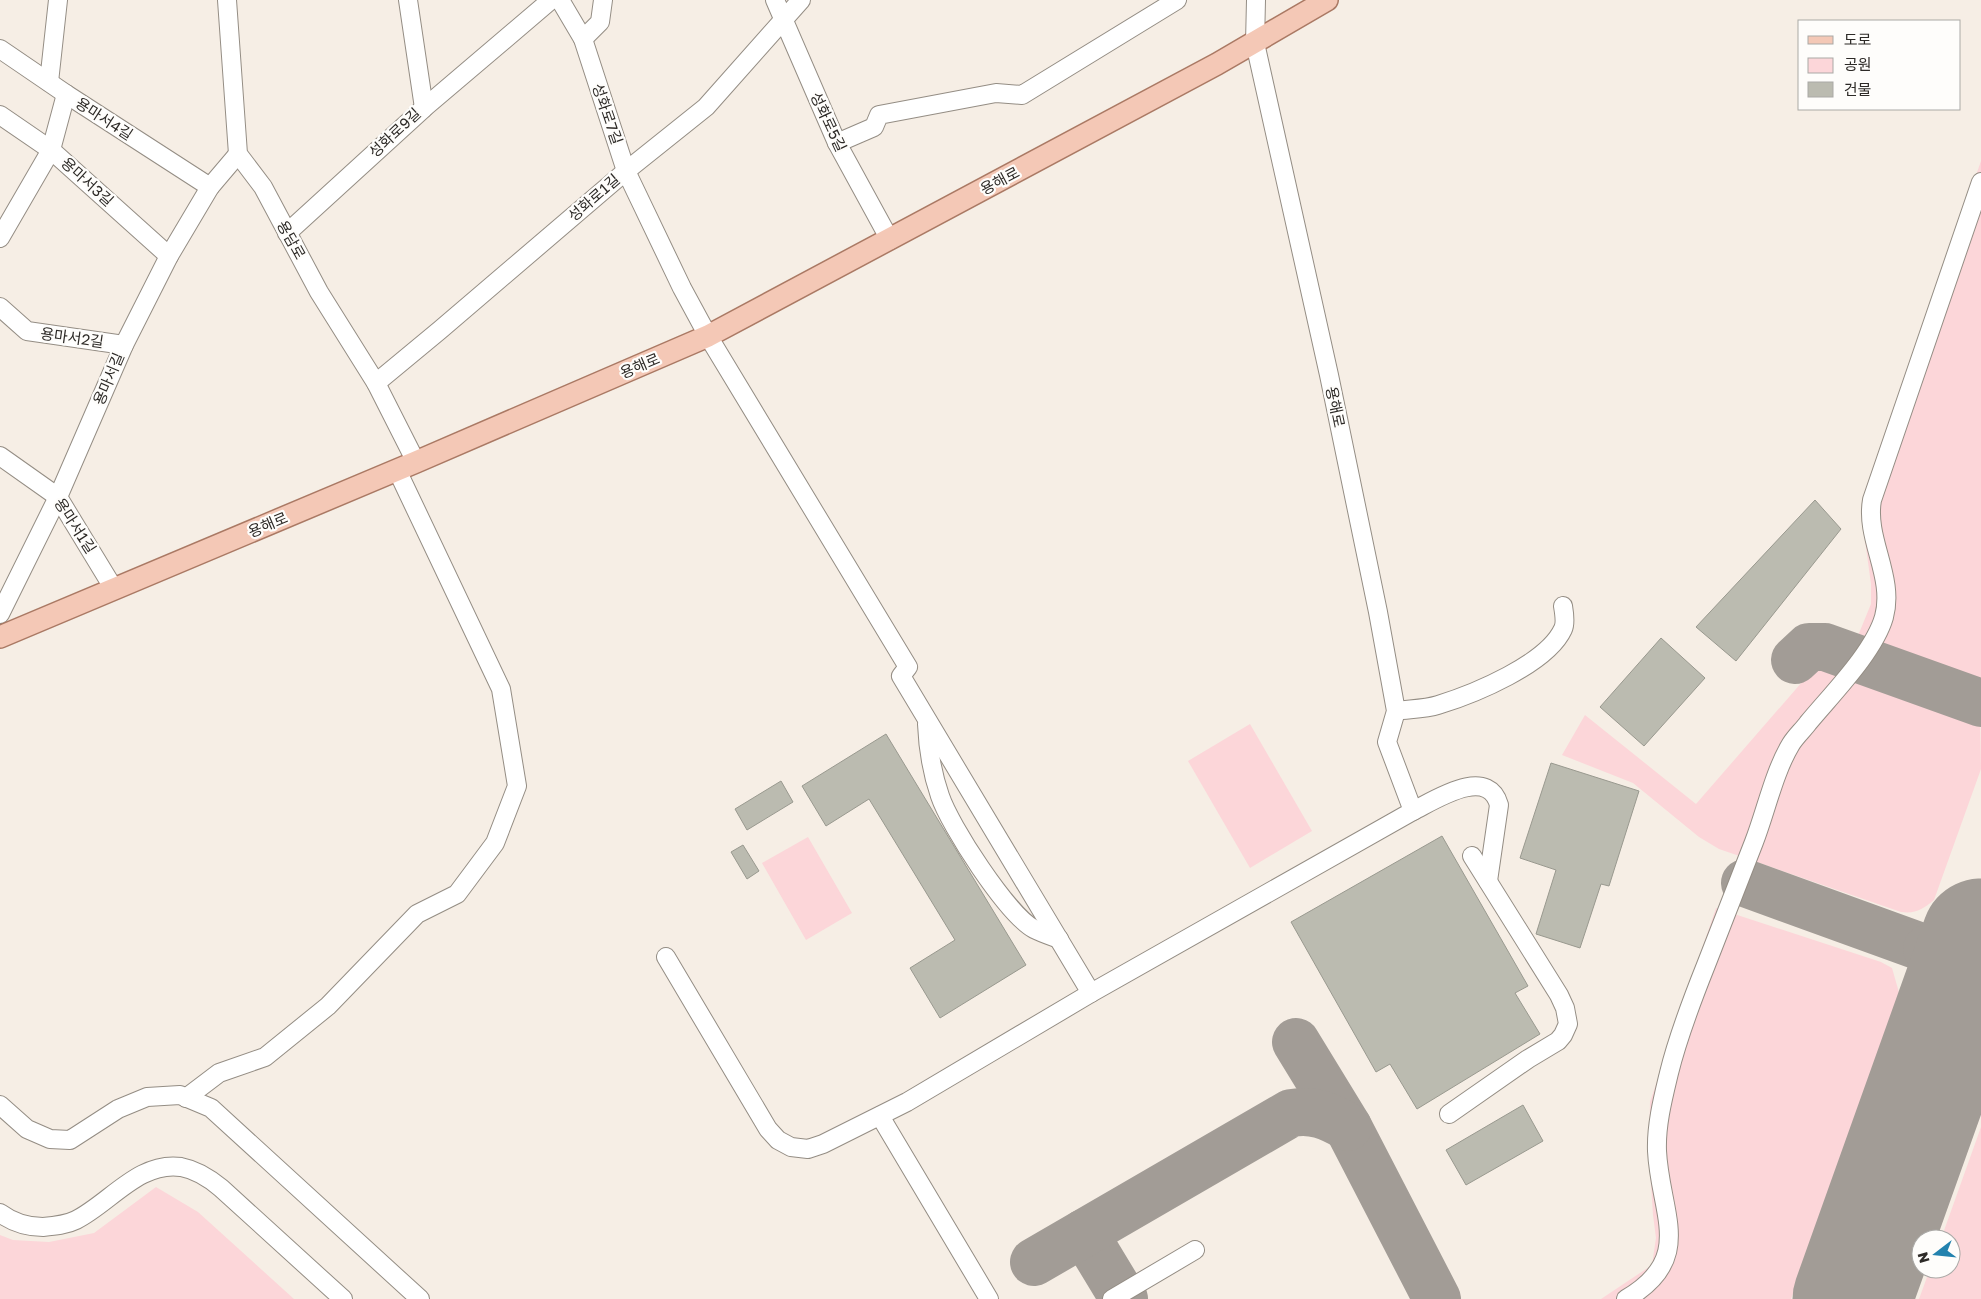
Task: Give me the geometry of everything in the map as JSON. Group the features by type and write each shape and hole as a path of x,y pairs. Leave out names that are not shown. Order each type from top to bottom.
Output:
{"main road":[{"name":"용해로","path":"0,637 407,466 708,336 1255,43 1326,0"}],"street":[{"path":"49,82 58,0"},
{"path":"227,0 238,154"},
{"name":"성화로9길","path":"287,233 424,108 408,0"},
{"path":"424,108 551,0"},
{"name":"성화로7길","path":"560,0 583,39 626,171 682,288 708,336 908,667 902,676 927,719"},
{"path":"583,39 600,22 603,0"},
{"name":"성화로5길","path":"775,0 837,143 890,240"},
{"name":"성화로1길","path":"376,384 626,171 706,106 801,0"},
{"path":"837,143 874,127 879,115 996,93 1022,95 1177,0"},
{"path":"1255,43 1256,0"},
{"name":"용해로","path":"1255,43 1335,404 1376,603 1396,711 1387,742 1413,810"},
{"name":"용마서4길","path":"0,49 210,187"},
{"path":"0,238 51,150 66,94"},
{"name":"용마서3길","path":"0,115 51,150 169,256"},
{"name":"용마서길","path":"0,614 58,497 124,345 169,256 210,187 238,154"},
{"name":"용담로","path":"186,1098 218,1073 265,1057 328,1006 417,914 457,894 495,842 517,786 501,689 407,466 376,384 320,292 263,187 238,154"},
{"path":"1626,1299 1638,1292 1658,1274 1671,1236 1658,1163 1658,1129 1661,1106 1674,1056 1692,1001 1765,813 1781,766 1792,744 1870,647 1884,615 1887,591 1871,518 1872,500 1981,182"},
{"name":"용마서2길","path":"0,307 27,331 124,345"},
{"name":"용마서1길","path":"0,456 58,497 114,589"},
{"path":"1396,711 1436,706 1472,693 1511,674 1548,650 1564,628 1563,606"},
{"path":"927,719 932,767 940,797 952,820 991,882 1012,910 1033,929 1059,939"},
{"path":"927,719 1091,993"},
{"path":"666,956 768,1129 778,1140 791,1147 808,1149 823,1144 880,1116 1091,993 1413,810 1466,787 1479,786 1489,789 1499,805 1488,880"},
{"path":"1449,1114 1528,1059 1558,1041 1568,1024 1560,995 1472,856"},
{"path":"0,1105 27,1129 50,1139 70,1140 118,1109 147,1097 180,1095 211,1108 420,1299"},
{"path":"880,1116 989,1299"},
{"path":"0,1212 24,1225 56,1226 75,1220 90,1212 126,1184 150,1172 173,1167 194,1170 221,1188 343,1299"},
{"path":"1112,1299 1195,1250"}],"green space":[{"path":"1981,161 1981,686 1971,686 1855,643 1871,604 1871,584 1863,526 1865,491"},
{"path":"1822,659 1972,713 1980,719 1981,769 1934,900 1919,910 1901,912 1719,849 1699,837 1633,783 1562,755 1585,715 1696,804"},
{"path":"1250,724 1312,831 1250,868 1188,761"},
{"path":"808,837 852,913 806,940 762,863"},
{"path":"1716,908 1881,962 1892,968 1900,996 1791,1299 1601,1299 1652,1265 1656,1238 1649,1154 1650,1102"},
{"path":"1981,1127 1981,1299 1919,1299 1926,1279 1961,1279 1961,1229 1945,1229"},
{"path":"156,1187 198,1212 294,1299 0,1299 0,1235 13,1240 49,1242 94,1233"}],"building":[{"path":"1815,500 1841,529 1736,661 1696,627"},
{"path":"1661,638 1705,678 1644,746 1600,707"},
{"path":"886,734 1026,965 940,1018 910,968 955,940 869,799 826,826 802,786"},
{"path":"1551,763 1639,791 1609,886 1601,884 1580,948 1536,934 1556,870 1520,858"},
{"path":"781,781 793,802 747,830 735,809"},
{"path":"1442,836 1528,986 1515,993 1540,1034 1417,1109 1390,1064 1376,1072 1291,922"},
{"path":"743,845 759,871 747,879 731,852"},
{"path":"1523,1105 1543,1141 1466,1185 1446,1150"}],"taxiway":[{"path":"1795,660 1809,647 1825,647 1981,703"},
{"path":"1745,883 1927,949 1935,956 1945,970 1950,987 1953,1015"},
{"path":"1927,949 1955,944 1969,939 1981,931"},
{"path":"1296,1042 1348,1127 1437,1299"},
{"path":"1034,1262 1291,1113 1307,1112 1321,1114 1348,1127"},
{"path":"1084,1233 1124,1299"}],"runway":[{"path":"1852,1299 1981,938"}]}
